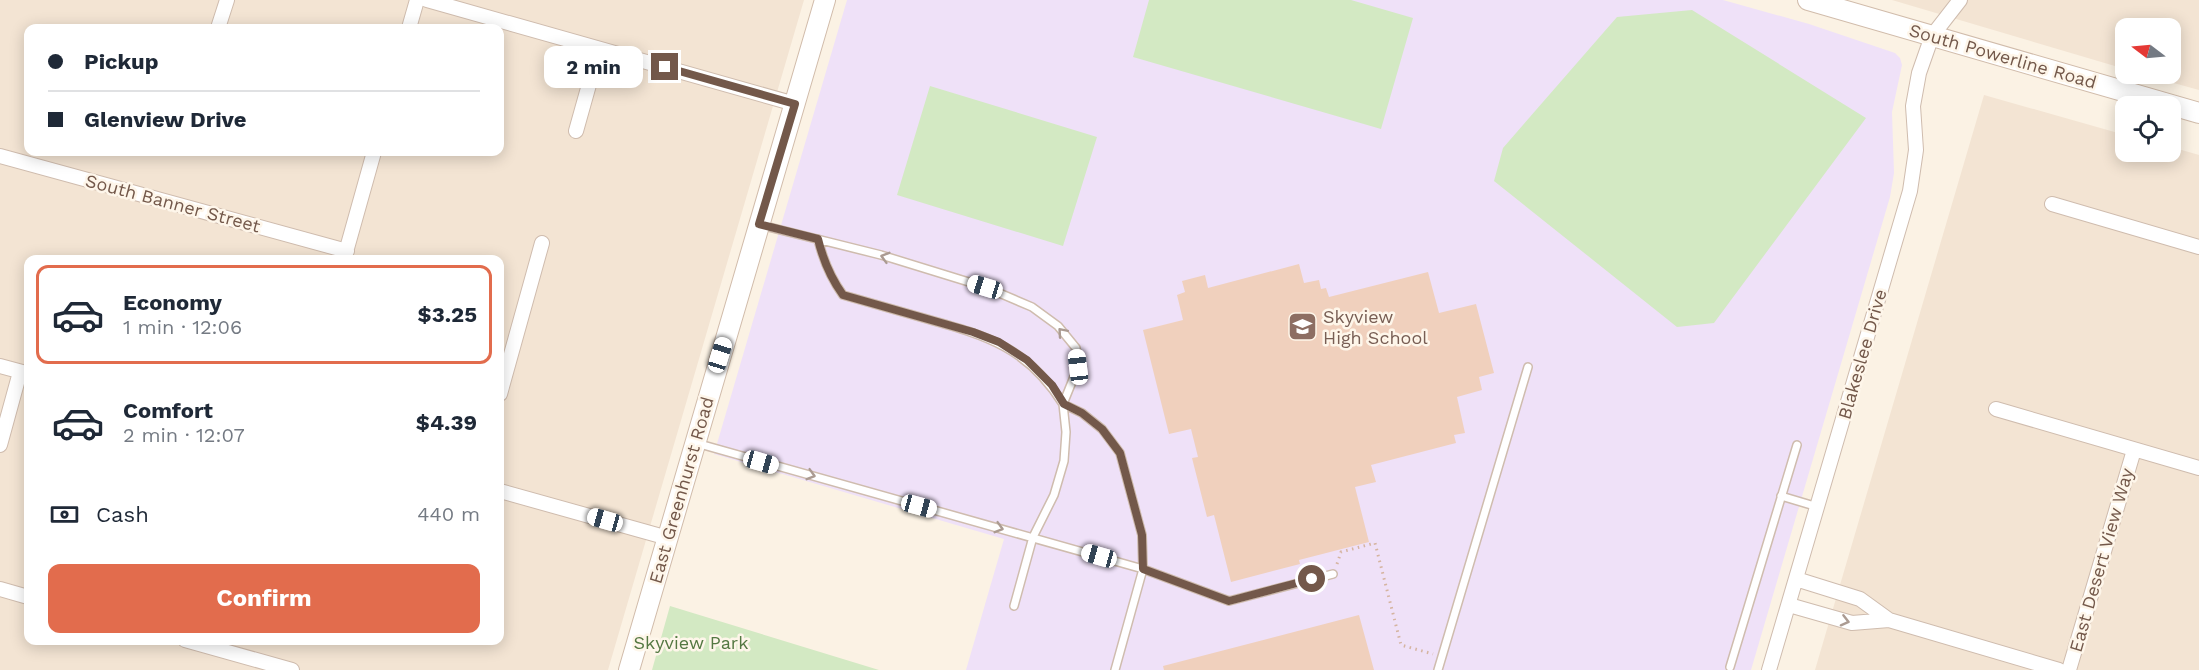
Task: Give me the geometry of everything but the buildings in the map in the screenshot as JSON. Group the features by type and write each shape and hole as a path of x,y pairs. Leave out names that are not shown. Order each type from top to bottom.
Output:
{"main road":[{"name":"East Greenhurst Road","path":"629,670 825,0"},
{"name":"South Powerline Road","path":"1808,0 2199,113"}],"street":[{"path":"219,24 227,0"},
{"path":"410,24 417,0"},
{"path":"427,0 795,104"},
{"name":"Blakeslee Drive","path":"1769,670 1910,191 1916,150 1913,106 1918,73 1932,36 1960,0"},
{"path":"576,131 599,49"},
{"name":"South Banner Street","path":"0,156 345,255"},
{"path":"345,255 373,156"},
{"path":"2052,204 2199,247"},
{"path":"504,380 542,243"},
{"path":"0,366 24,373 0,445"},
{"path":"1996,409 2199,468"},
{"name":"East Desert View Way","path":"2069,670 2134,450"},
{"path":"504,492 668,538"},
{"path":"1797,579 1860,599 1889,620 2059,670"},
{"path":"0,590 24,596"},
{"path":"1789,605 1852,623 1889,620"},
{"path":"203,645 292,670"}],"lane":[{"path":"759,224 881,255 985,287 1032,307 1058,327 1076,348 1078,367 1064,404 1066,432 1064,461 1054,495 1033,537 1014,606"},
{"path":"818,239 823,260 843,295 973,332 999,342 1027,360 1052,385 1064,404 1082,413 1102,429 1120,453 1142,535 1143,569 1115,670"},
{"path":"1438,670 1528,367"},
{"path":"694,443 1143,569 1229,601 1333,574"},
{"path":"1730,668 1797,445"},
{"path":"1781,496 1818,507"}],"path":[{"path":"1333,574 1341,552 1375,543 1401,645 1442,656"}],"shaded area":[{"path":"0,0 804,0 608,670 0,670"},
{"name":"Skyview High School","path":"847,0 1723,0 1809,24 1895,53 1902,65 1892,112 1894,173 1890,197 1751,670 966,670 1004,539 714,454"},
{"path":"1892,0 2199,0 2199,90 2177,84 2181,84 2181,18 2115,18 2115,66"},
{"path":"1984,95 2115,132 2115,162 2181,162 2181,150 2199,155 2199,670 1815,670"}],"green space":[{"path":"1149,0 1351,0 1413,18 1381,129 1133,57"},
{"path":"1692,10 1866,118 1714,323 1677,327 1494,181 1503,148 1617,17"},
{"path":"930,86 1097,137 1063,246 897,195"},
{"name":"Skyview Park","path":"670,606 879,670 652,670"}],"place":[{"name":"Skyview High School","path":"1302,326"}],"route":[{"path":"665,67 795,104 759,224 818,239 823,260 843,295 973,332 999,342 1027,360 1052,385 1064,404 1082,413 1102,429 1120,453 1142,535 1143,569 1162,574 1229,601 1312,579"}]}
